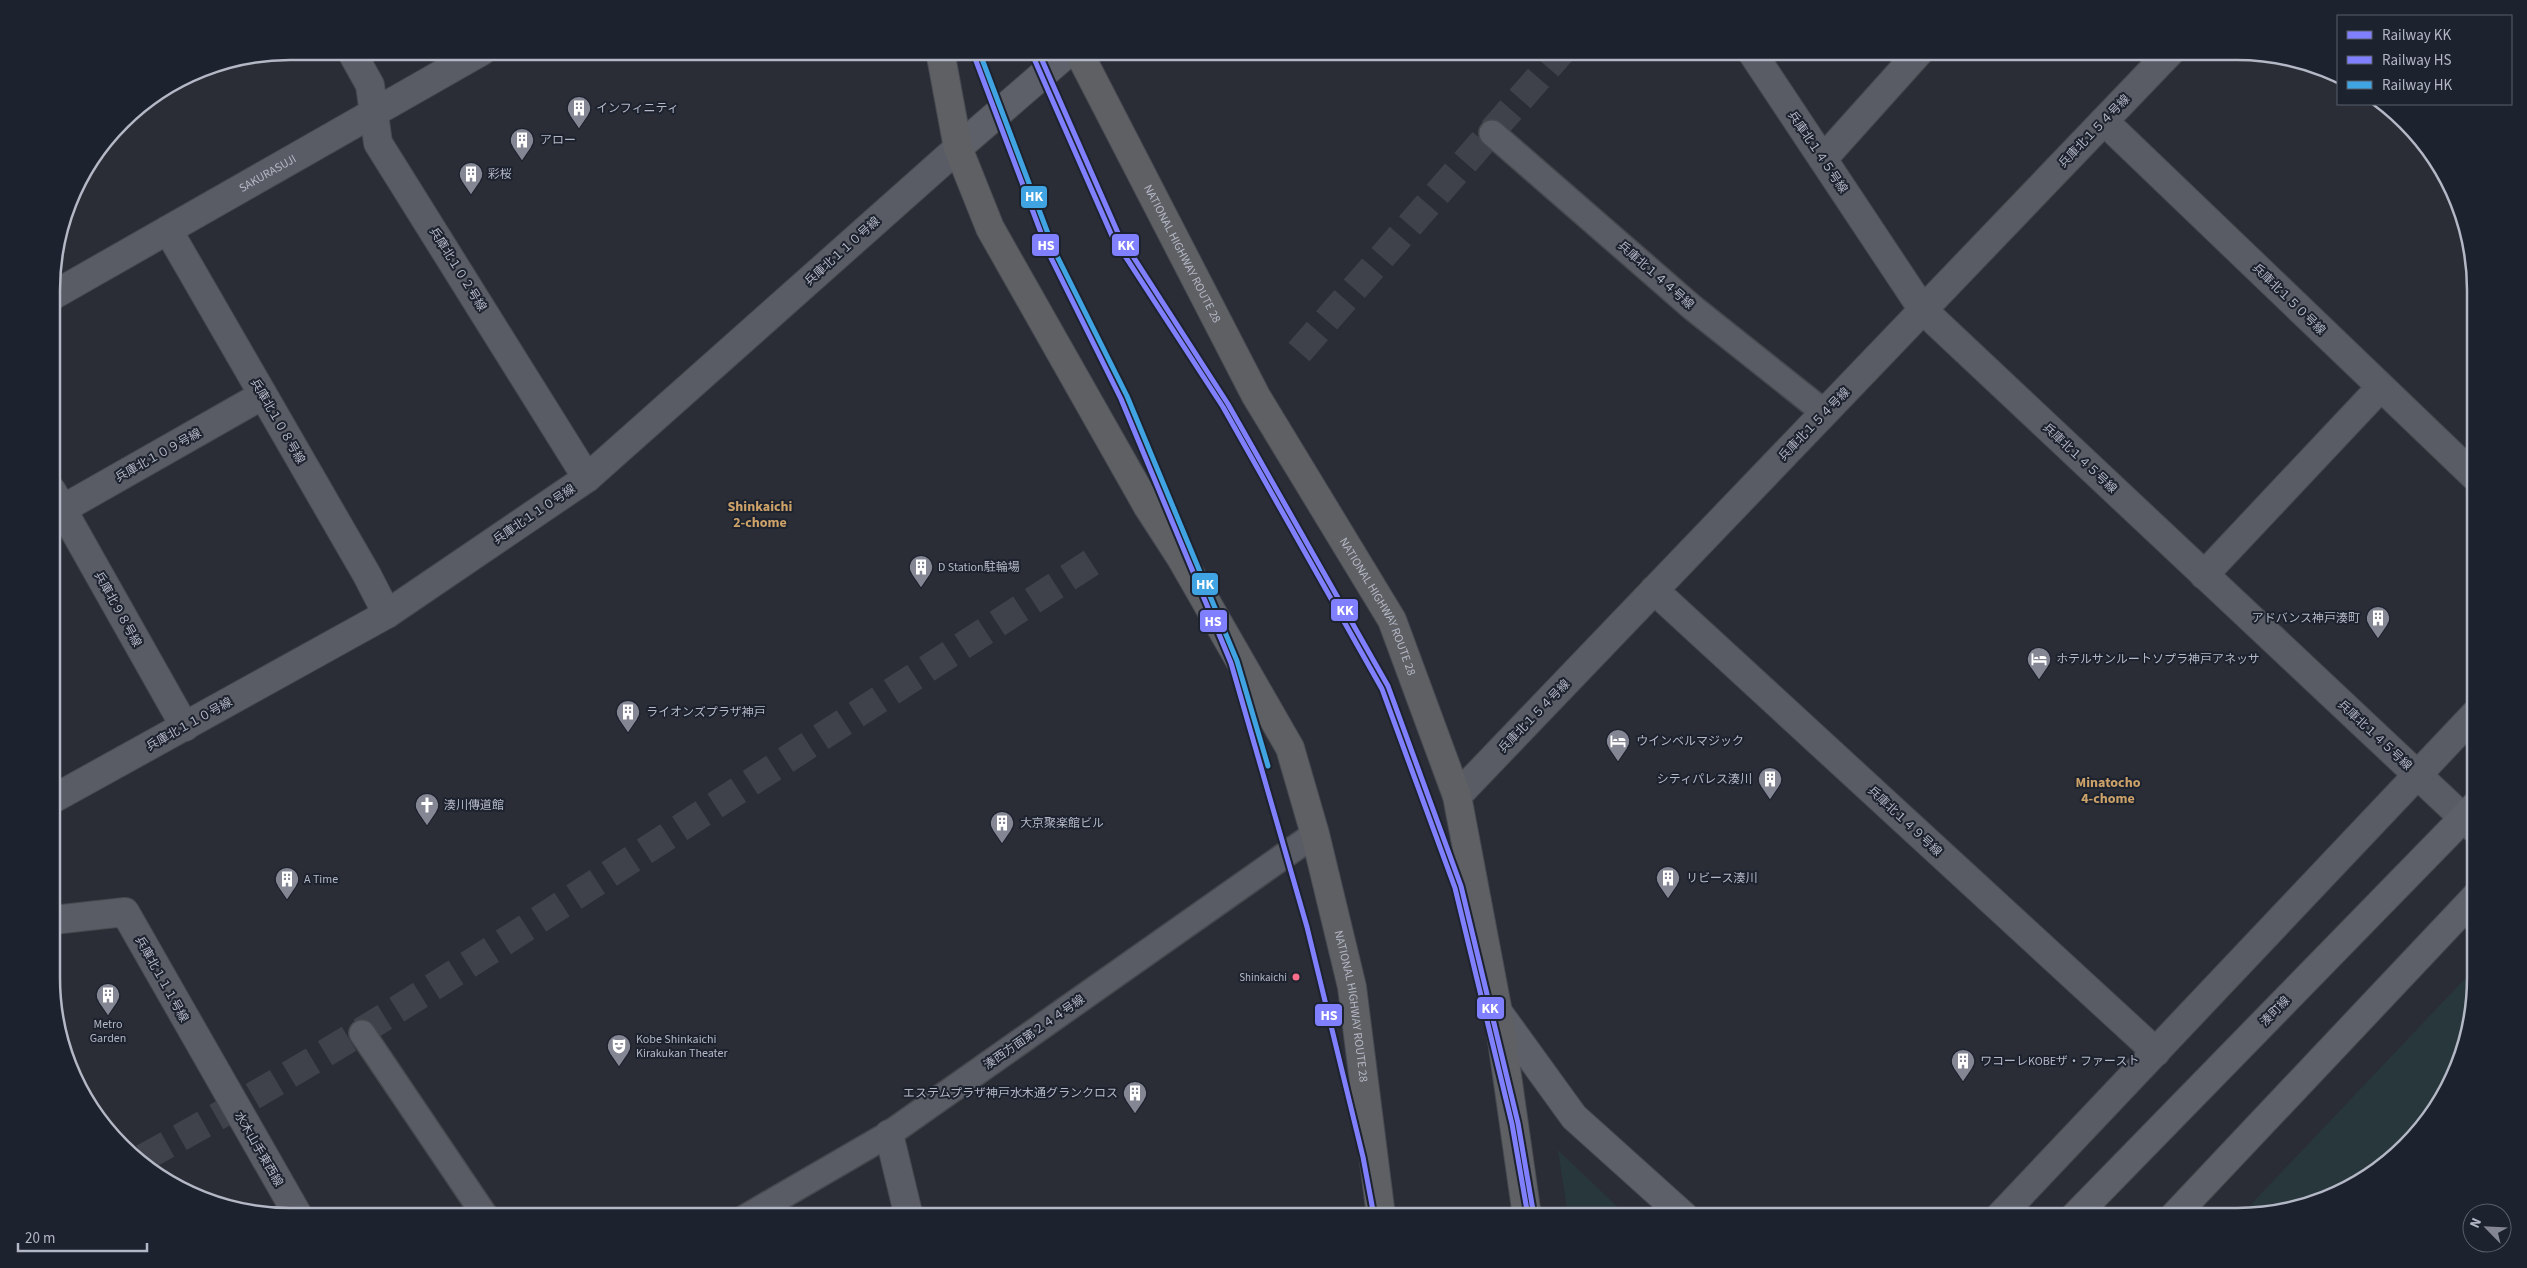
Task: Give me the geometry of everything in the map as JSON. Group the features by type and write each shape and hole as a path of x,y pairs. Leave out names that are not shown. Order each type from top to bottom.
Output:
{"highway":[{"name":"NATIONAL HIGHWAY ROUTE 28","path":"942,60 958,148 990,228 1148,507 1181,558 1290,748 1315,834 1352,987 1380,1208"},
{"name":"NATIONAL HIGHWAY ROUTE 28","path":"1083,60 1256,396 1392,620 1457,796 1498,1012 1526,1208"}],"street":[{"name":"兵庫北１０２号線","path":"356,60 370,85 378,143 562,434 587,478"},
{"name":"SAKURASUJI","path":"60,291 467,60"},
{"path":"958,148 1060,60"},
{"name":"兵庫北１４５号線","path":"1757,60 1923,310 2419,775 2467,814"},
{"path":"1823,159 1912,60"},
{"name":"兵庫北１５４号線","path":"1457,796 2162,60"},
{"name":"兵庫北１５０号線","path":"2104,121 2467,469"},
{"name":"兵庫北１１０号線","path":"60,795 386,614 587,478 958,148"},
{"name":"兵庫北１０８号線","path":"168,230 367,575 386,614"},
{"path":"2204,575 2380,388"},
{"name":"兵庫北１０９号線","path":"60,503 263,396"},
{"name":"兵庫北９８号線","path":"60,512 185,727"},
{"name":"兵庫北１４９号線","path":"1654,590 2156,1052"},
{"path":"2008,1208 2467,723"},
{"name":"湊町線","path":"2083,1208 2467,821"},
{"path":"2182,1208 2467,906"},
{"name":"兵庫北１１１号線","path":"60,919 125,912 235,1108"},
{"path":"1498,1012 1574,1117 1675,1208"},
{"name":"水木山手東西線","path":"235,1108 294,1208"},
{"path":"889,1134 906,1208"}],"lane":[{"name":"兵庫北１４４号線","path":"1492,133 1693,308 1825,413"},
{"name":"湊西方面第２４４号線","path":"762,1208 889,1134 1315,834"},
{"path":"362,1033 480,1208"}],"shaded area":[{"path":"2467,976 2463,1023 2450,1066 2420,1118 2400,1141 2365,1169 2325,1191 2282,1204 2248,1208"},
{"path":"1558,1150 1619,1208 1567,1208"}],"tunnel":[{"path":"1299,352 1554,60"},
{"path":"145,1157 326,1053 445,979 1100,557"}],"rail line":[{"name":"HS","path":"976,60 1049,254 1121,399 1231,663 1307,927 1363,1157 1373,1208"},
{"name":"HK","path":"982,60 1055,252 1127,396 1237,661 1268,766"},
{"name":"HS","path":"1035,60 1112,236 1223,407 1382,689 1455,888 1512,1124 1527,1208"},
{"name":"KK","path":"1042,60 1118,233 1228,404 1388,686 1461,886 1518,1123 1533,1208"}],"place":[{"name":"インフィニティ","path":"579,129"},
{"name":"アロー","path":"522,161"},
{"name":"彩桜","path":"471,195"},
{"name":"D Station駐輪場","path":"921,588"},
{"name":"アドバンス神戸湊町","path":"2378,639"},
{"name":"ホテルサンルートソプラ神戸アネッサ","path":"2039,680"},
{"name":"ライオンズプラザ神戸","path":"628,733"},
{"name":"ウインベルマジック","path":"1618,762"},
{"name":"シティパレス湊川","path":"1770,800"},
{"name":"湊川傳道館","path":"427,826"},
{"name":"大京聚楽館ビル","path":"1002,844"},
{"name":"リビース湊川","path":"1668,899"},
{"name":"A Time","path":"287,900"},
{"name":"Shinkaichi","path":"1296,977"},
{"name":"Metro Garden","path":"108,1016"},
{"name":"Kobe Shinkaichi Kirakukan Theater","path":"619,1067"},
{"name":"ワコーレKOBEザ・ファースト","path":"1963,1082"},
{"name":"エステムプラザ神戸水木通グランクロス","path":"1135,1114"}],"district":[{"name":"Shinkaichi 2-chome","path":"760,514"},
{"name":"Minatocho 4-chome","path":"2108,790"}]}
